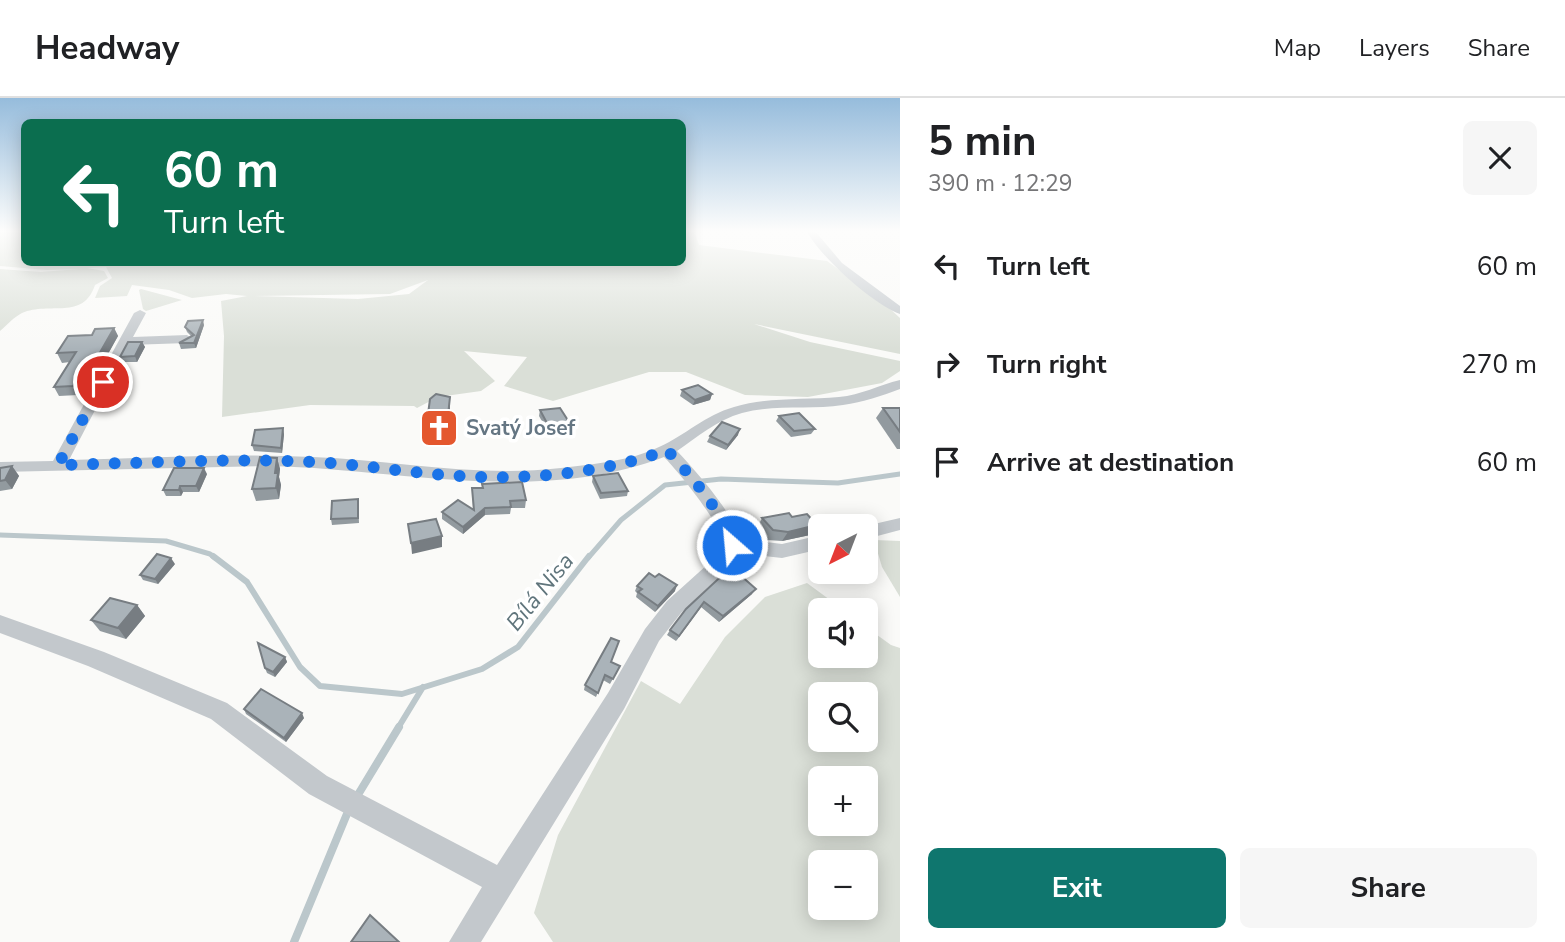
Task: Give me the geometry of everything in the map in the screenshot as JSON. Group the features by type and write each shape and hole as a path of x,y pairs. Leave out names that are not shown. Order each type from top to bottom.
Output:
{"street":[{"path":"847,270 900,311"},
{"path":"58,465 140,313"},
{"path":"125,341 187,339"},
{"path":"0,467 315,462 449,475 503,477 559,474 638,461 667,450 714,419 737,410 761,405 842,401 878,393 900,384"},
{"path":"464,942 616,701 652,635 674,607 726,560 732,545 729,532 695,482 667,450"},
{"path":"878,529 900,524"},
{"path":"732,545 782,551 808,545"},
{"path":"0,624 96,659 219,711 318,785 500,882"}],"shaded area":[{"path":"0,270 101,270 108,278 95,285 90,296 74,307 22,313 0,331"},
{"path":"108,270 840,270 877,297 900,318 900,354 754,324 810,342 900,361 900,371 882,383 808,397 745,395 686,372 649,372 553,401 504,386 527,357 464,351 495,381 481,391 438,397 417,408 310,405 222,417 224,336 221,301 247,296 226,294 192,298 169,290 132,285 127,296 95,298 100,286 112,278","holes":["428,280 409,294 358,299 253,296 390,294"]},
{"path":"141,289 182,300 146,311 143,309"},
{"path":"878,540 900,541 900,597 882,567"},
{"path":"807,583 827,598 808,598 808,668 878,668 878,636 900,648 900,942 553,942 534,913 558,835 641,681 680,704 725,637 765,597"}],"building":[{"path":"203,320 194,343 179,343 194,335 185,327 188,321"},
{"path":"114,328 98,356 94,361 89,361 73,386 54,387 76,352 57,353 68,336 92,335 95,329"},
{"path":"128,342 142,342 135,356 120,357"},
{"path":"698,385 712,394 695,400 682,390"},
{"path":"436,394 450,397 448,415 428,414 430,399"},
{"path":"560,408 569,422 548,425 540,410"},
{"path":"883,408 900,408 900,432"},
{"path":"799,413 815,429 794,431 779,416"},
{"path":"722,422 740,429 728,445 710,436"},
{"path":"283,428 281,448 252,445 255,430"},
{"path":"260,457 277,458 276,488 252,489"},
{"path":"12,466 5,480 0,481 0,468"},
{"path":"174,468 204,468 196,486 163,490"},
{"path":"618,473 628,491 601,493 593,476"},
{"path":"522,482 526,500 510,501 511,507 485,508 463,527 442,512 458,500 474,510 472,488 483,488 482,484"},
{"path":"358,499 358,518 331,519 332,501"},
{"path":"789,513 792,517 807,514 808,527 788,532 773,530 762,518"},
{"path":"436,519 442,536 411,543 408,524"},
{"path":"157,554 171,558 155,579 140,575"},
{"path":"731,567 756,589 723,616 704,602 679,636 670,630 686,609"},
{"path":"649,573 655,577 659,574 677,585 658,606 638,592 642,589 637,586"},
{"path":"110,598 137,605 118,628 91,620"},
{"path":"611,638 619,641 611,662 620,666 613,679 605,675 598,693 585,685"},
{"path":"258,643 285,657 273,672 265,668"},
{"path":"261,689 302,713 284,738 244,709"},
{"path":"370,915 399,942 351,942"}],"waterway":[{"name":"Bílá Nisa","path":"588,558 621,520 665,485 721,479 838,483 900,474"},
{"name":"Bílá Nisa","path":"0,535 166,541 210,554 215,558"},
{"name":"Bílá Nisa","path":"213,556 247,582 300,667 320,686 402,694 423,688"},
{"name":"Bílá Nisa","path":"423,688 482,669 518,647 589,556"},
{"path":"398,728 423,688"},
{"path":"356,798 399,727"},
{"path":"294,942 349,809"}],"place":[{"name":"Svatý Josef","path":"439,428"}],"route":[{"path":"103,382 58,465 315,462 449,475 503,477 603,468 638,461 667,450 690,474 729,532 732,545"}]}
